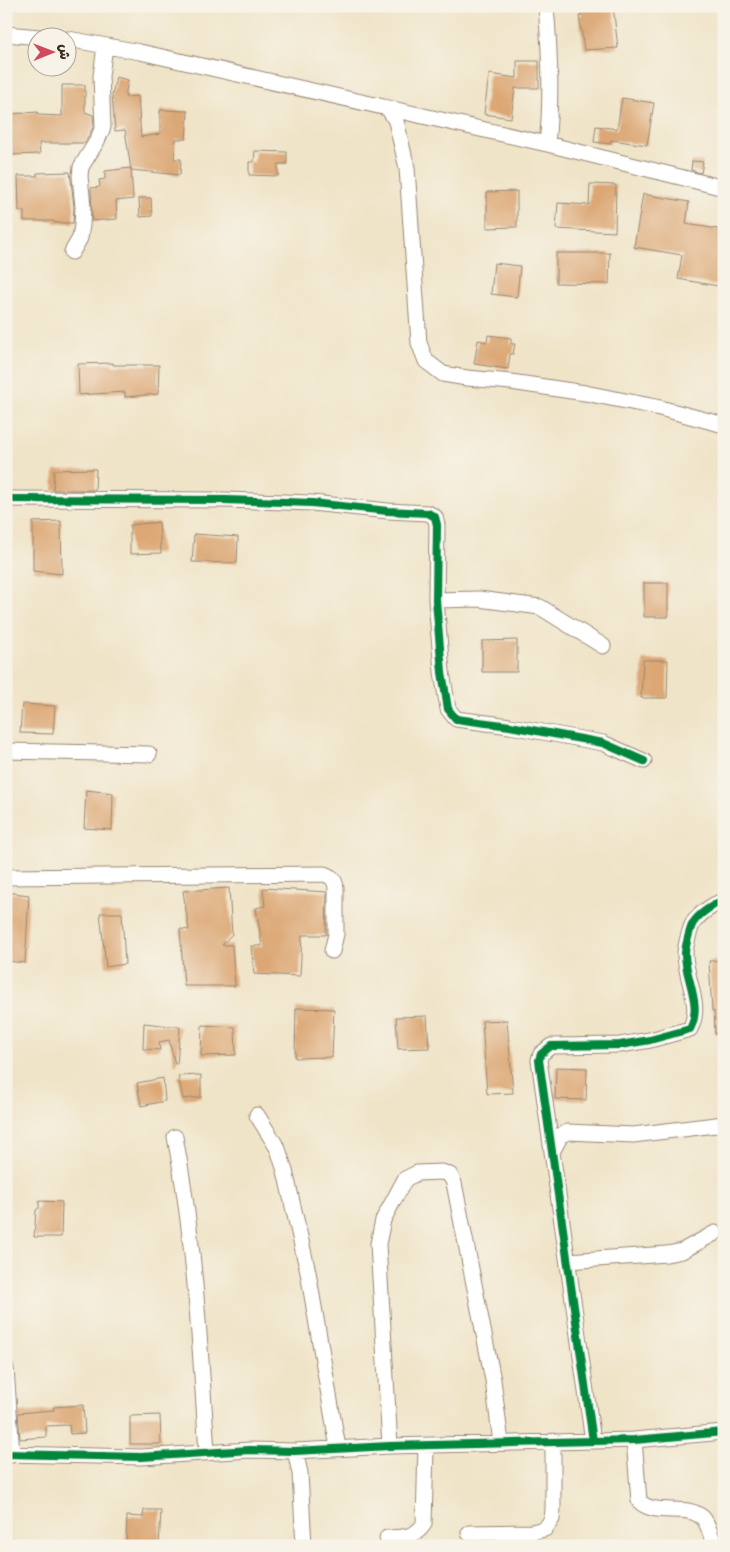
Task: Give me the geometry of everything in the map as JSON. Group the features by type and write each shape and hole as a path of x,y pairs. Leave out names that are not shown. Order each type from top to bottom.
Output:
{"street":[{"path":"546,6 550,123 547,144"},
{"path":"6,34 28,36"},
{"path":"78,41 149,54 547,144 724,188"},
{"path":"72,252 80,238 82,225 81,167 98,141 103,127 101,76 105,46"},
{"path":"388,108 396,121 407,168 419,342 426,361 443,374 585,393 656,407 724,426"},
{"path":"6,498 225,500 312,503 428,514 434,517 437,526 436,600 442,672 448,709 456,719 510,726 603,743 644,761"},
{"path":"436,600 479,599 540,607 603,646"},
{"path":"6,751 149,754"},
{"path":"6,877 119,878 176,875 324,874 332,877 336,882 336,934 332,950"},
{"path":"593,1441 539,1060 541,1054 551,1046 620,1045 650,1040 690,1029 695,1020 694,1004 685,953 692,924 703,912 724,901"},
{"path":"257,1115 278,1150 285,1171 308,1272 338,1448"},
{"path":"553,1150 561,1135 568,1132 633,1136 724,1124"},
{"path":"175,1137 182,1176 194,1276 207,1452"},
{"path":"390,1446 378,1244 383,1220 393,1201 405,1179 417,1172 442,1172 450,1175 454,1183 493,1380 501,1443"},
{"path":"568,1261 667,1254 682,1251 714,1233"},
{"path":"6,1368 9,1455 141,1457 250,1450 295,1451 390,1446 634,1440 724,1432"},
{"path":"634,1440 639,1501 648,1507 695,1513 705,1520 713,1540"},
{"path":"469,1533 531,1532 545,1529 552,1519 554,1509 553,1441"},
{"path":"387,1538 412,1536 424,1524 426,1446"},
{"path":"295,1451 300,1473 304,1546"}],"building":[{"path":"582,6 613,6 618,48 584,50 579,16 581,16"},
{"path":"517,61 539,61 539,88 515,88 511,118 484,114 489,74 517,78"},
{"path":"116,77 128,80 125,97 138,96 141,137 160,134 160,110 188,111 186,139 176,139 174,159 181,159 180,175 131,170 125,130 115,131 112,95"},
{"path":"62,85 85,85 85,112 93,115 94,125 85,143 39,143 40,154 12,155 10,114 38,112 38,115 62,116"},
{"path":"622,98 654,103 647,145 611,140 610,144 594,142 596,126 617,129"},
{"path":"255,151 287,152 287,164 278,164 278,176 249,175 249,162 254,162"},
{"path":"692,161 703,162 701,173 691,170"},
{"path":"131,168 133,199 116,201 117,219 92,221 91,188 100,187 99,180 105,179 105,171"},
{"path":"70,172 74,207 73,223 24,221 24,211 19,211 18,176 37,176 37,173"},
{"path":"590,184 616,185 615,232 556,229 558,203 589,205"},
{"path":"517,191 517,227 487,228 487,192"},
{"path":"643,194 689,202 686,224 724,230 724,287 678,279 682,255 634,247"},
{"path":"139,198 151,198 152,216 140,217"},
{"path":"556,253 610,253 609,284 556,283"},
{"path":"494,263 520,266 517,297 491,294"},
{"path":"488,335 511,338 511,344 515,344 513,354 510,354 508,369 474,364 478,340 487,342"},
{"path":"113,363 113,365 159,365 158,394 125,397 125,392 79,395 78,364"},
{"path":"96,469 95,490 53,490 54,470"},
{"path":"61,521 62,574 33,571 33,522"},
{"path":"159,522 161,553 130,554 130,525"},
{"path":"194,534 238,537 237,563 192,562"},
{"path":"644,583 668,583 668,617 644,617"},
{"path":"517,640 517,672 482,672 482,641"},
{"path":"643,660 668,660 667,698 641,698"},
{"path":"22,704 55,706 53,734 20,733"},
{"path":"86,790 113,793 112,830 84,828"},
{"path":"229,888 232,934 222,945 232,945 235,986 184,986 180,929 189,930 183,891"},
{"path":"263,888 327,892 326,935 302,935 300,976 254,974 251,946 262,946 256,908 265,906"},
{"path":"6,892 29,895 25,963 6,961"},
{"path":"100,913 122,913 125,964 106,967"},
{"path":"724,960 724,1034 715,1034 709,961"},
{"path":"296,1008 334,1009 332,1057 295,1058"},
{"path":"427,1016 429,1048 398,1049 396,1017"},
{"path":"507,1020 513,1093 487,1094 482,1021"},
{"path":"144,1023 180,1027 177,1064 175,1064 169,1040 159,1042 160,1050 143,1049"},
{"path":"202,1025 235,1027 236,1055 201,1056"},
{"path":"556,1067 587,1068 586,1100 555,1099"},
{"path":"201,1075 201,1097 183,1099 178,1076"},
{"path":"163,1078 165,1101 141,1106 137,1083"},
{"path":"39,1201 62,1202 61,1237 34,1237 36,1210 39,1208"},
{"path":"83,1405 85,1433 70,1434 69,1425 46,1426 46,1437 20,1439 18,1413 54,1410 53,1407"},
{"path":"160,1415 161,1444 130,1444 130,1416"},
{"path":"144,1510 161,1510 159,1546 126,1544 127,1516 143,1517"}],"cycle path":[{"path":"6,499 225,500 312,503 428,513 435,517 437,525 436,600 442,672 448,709 456,719 510,726 603,743 644,761"},
{"path":"593,1441 539,1060 541,1054 551,1046 620,1045 650,1040 690,1029 695,1011 685,951 690,929 699,916 711,907 724,901"},
{"path":"6,1454 141,1457 250,1450 295,1451 390,1446 634,1440 724,1432"}]}
